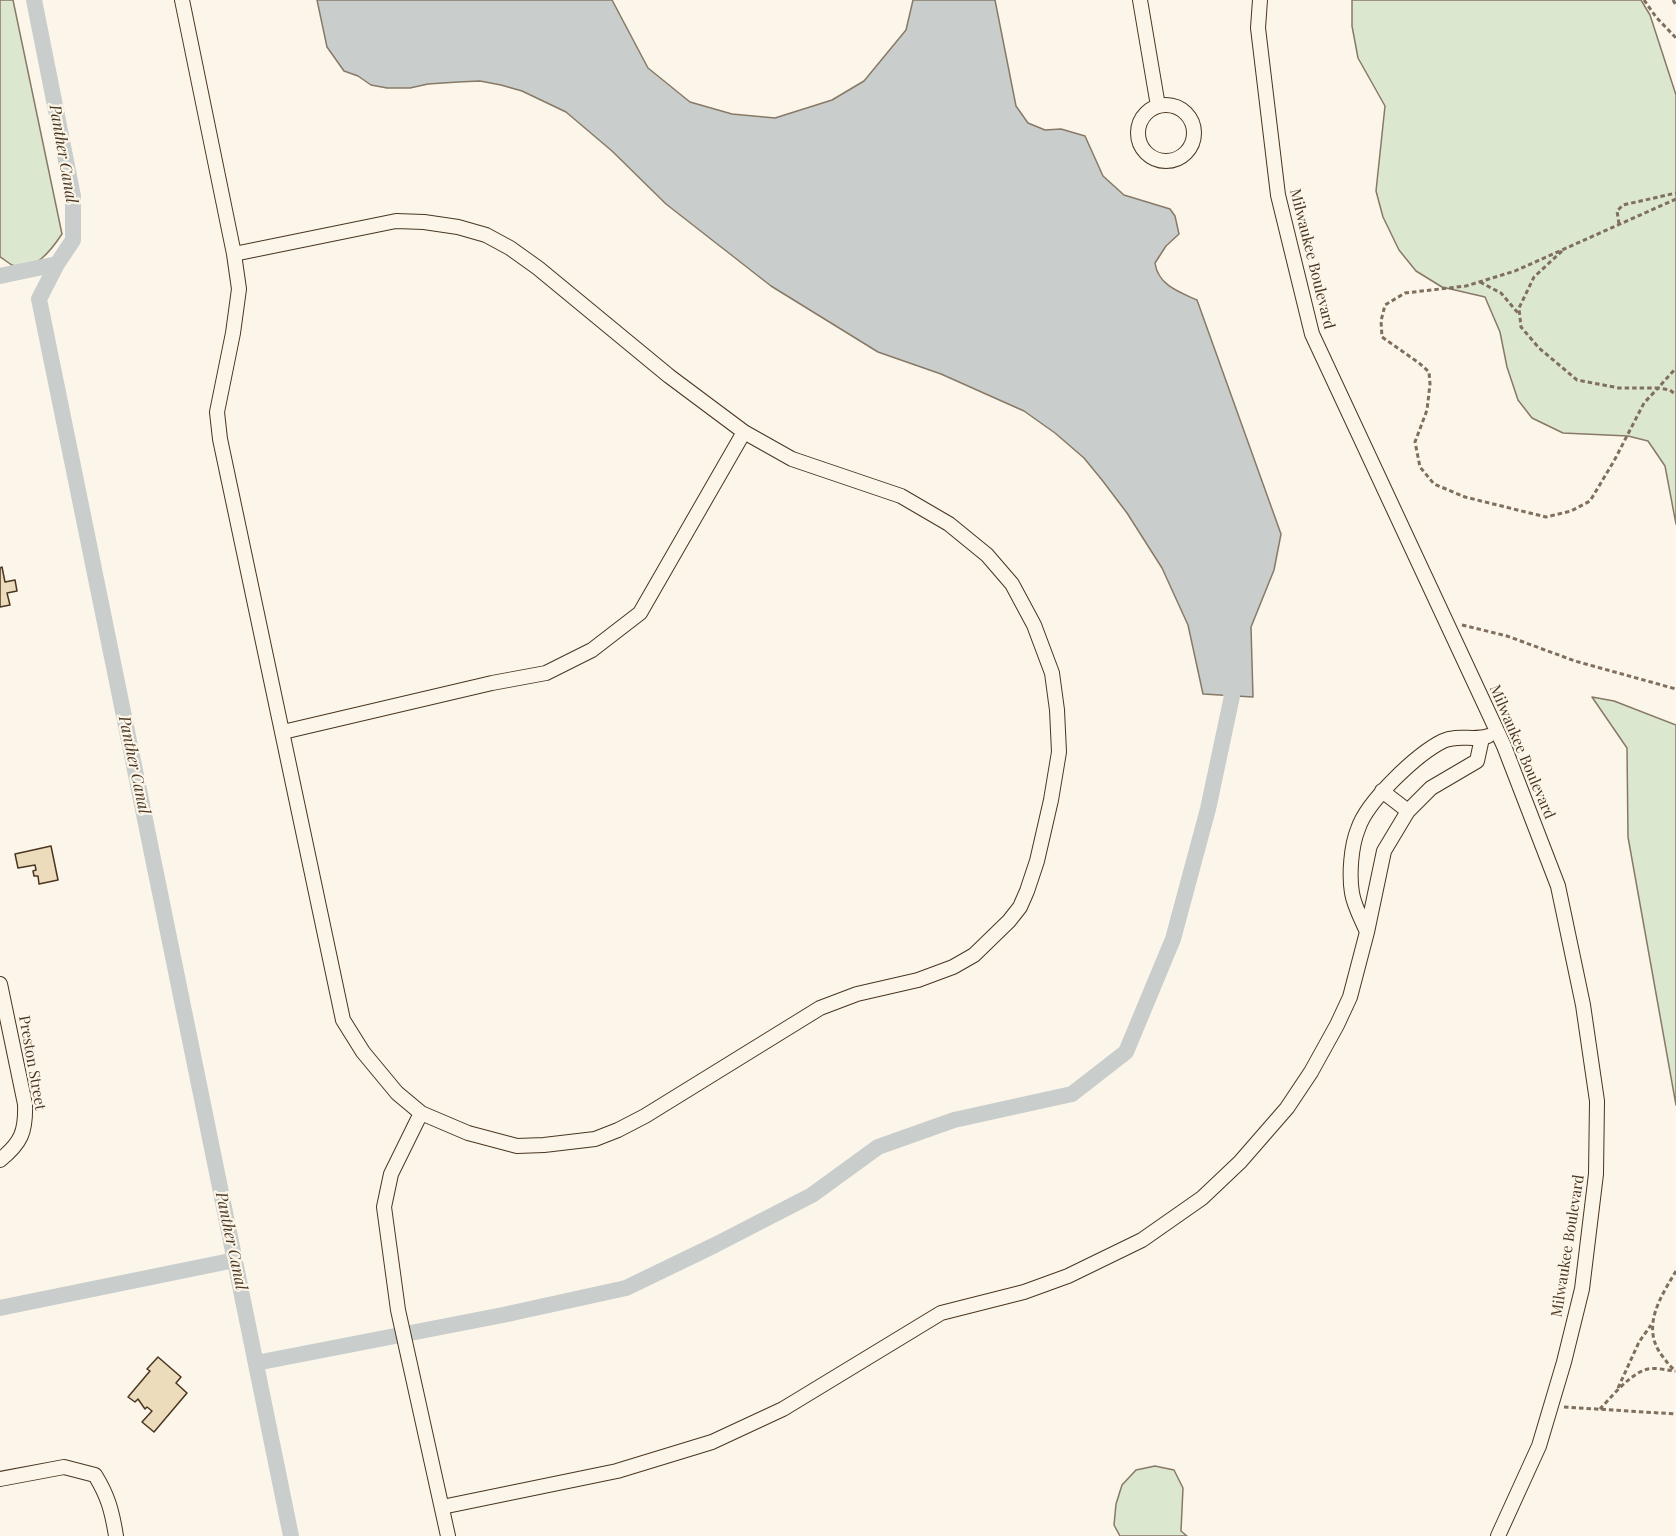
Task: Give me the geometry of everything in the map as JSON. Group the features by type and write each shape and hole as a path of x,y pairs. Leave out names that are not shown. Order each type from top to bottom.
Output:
{"street":[{"path":"182,0 234,254 239,289 233,333 217,411 220,439 343,1020 363,1052 397,1093 421,1113 468,1132 518,1146 544,1146 595,1139 645,1116 820,1008 857,994 918,980 953,967 974,955 992,939 1020,907 1037,861 1051,800 1059,752 1059,731 1055,692 1045,651 1034,625 1011,584 987,555 949,524 920,506 877,486 851,480 792,459 744,432 660,369 538,268 510,248 486,235 458,227 396,221 234,254"},
{"path":"1140,0 1158,106"},
{"name":"Milwaukee Boulevard","path":"1260,0 1258,28 1278,195 1312,334 1498,732 1558,886 1583,1005 1597,1101 1596,1174 1582,1289 1564,1362 1539,1446 1498,1536"},
{"path":"1158,106 1175,106 1184,111 1193,128 1190,146 1184,154 1175,159 1157,159 1142,148 1139,140 1138,131 1144,115 1158,106"},
{"path":"283,732 492,683 546,673 592,650 640,613 744,432"},
{"path":"1367,932 1352,895 1350,870 1358,828 1382,791 1415,760 1444,740 1462,736 1482,738 1498,732"},
{"path":"442,1507 617,1471 712,1442 783,1409 941,1313 1024,1292 1068,1276 1142,1240 1202,1198 1240,1162 1287,1108 1311,1072 1350,997 1367,932 1384,851 1407,811 1431,788 1477,761 1482,738"},
{"path":"1382,791 1407,811"},
{"name":"Preston Street","path":"0,984 25,1104 26,1123 16,1147 0,1160"},
{"path":"421,1113 391,1174 384,1207 398,1310 448,1536"},
{"path":"0,1479 64,1467 94,1475 109,1500 116,1536"}],"path":[{"path":"1644,0 1676,38"},
{"path":"1619,224 1617,211 1623,205 1676,193"},
{"path":"1676,199 1515,271 1466,286 1405,293 1385,305 1381,321 1382,337 1429,372 1427,410 1415,442 1420,466 1434,484 1465,497 1546,517 1571,511 1590,501 1644,403 1676,368"},
{"path":"1564,249 1534,277 1519,308 1521,327 1539,348 1577,380 1619,388 1658,388 1670,390 1676,395"},
{"path":"1480,282 1501,293 1520,315"},
{"path":"1446,623 1507,636 1575,661 1676,689"},
{"path":"1618,1390 1639,1342 1651,1324 1658,1301 1676,1271"},
{"path":"1651,1324 1657,1349 1676,1371"},
{"path":"1600,1409 1618,1390 1643,1370 1657,1368 1676,1371"},
{"path":"1551,1406 1676,1414"}],"green space":[{"path":"0,0 13,0 62,234 42,258 28,266 20,267 0,257"},
{"path":"1352,0 1641,0 1650,15 1676,95 1676,524 1665,466 1648,441 1628,436 1563,433 1532,418 1518,400 1507,367 1500,332 1485,297 1442,287 1416,271 1399,250 1383,217 1376,191 1385,106 1358,58 1352,26"},
{"path":"1592,697 1614,701 1676,725 1676,1105 1628,837 1627,748"},
{"path":"1155,1466 1174,1470 1183,1488 1181,1531 1187,1536 1120,1536 1114,1525 1116,1504 1122,1485 1136,1470"}],"shaded area":[{"path":"317,0 612,0 648,68 690,102 732,114 775,118 832,100 864,81 906,30 913,0 995,0 1016,106 1028,123 1045,130 1061,129 1085,136 1103,176 1124,195 1170,209 1175,216 1179,234 1166,246 1155,263 1157,271 1170,287 1197,300 1281,534 1274,570 1251,627 1253,697 1203,694 1188,625 1162,568 1127,513 1102,480 1084,458 1055,433 1024,411 941,374 878,352 771,286 666,204 612,151 566,112 522,91 480,81 387,88 371,85 358,76 344,71 327,47"}],"building":[{"path":"2,567 5,582 15,580 17,591 7,593 10,605 0,607 0,568"},
{"path":"51,846 58,880 39,884 38,876 34,876 35,865 18,868 15,854"},
{"path":"158,1357 181,1377 176,1383 187,1393 154,1432 142,1422 152,1411 147,1407 145,1409 138,1399 135,1402 128,1397 150,1371 147,1369"}],"waterway":[{"name":"Panther Canal","path":"34,0 73,196 73,240 57,264 39,299 291,1536"},
{"path":"0,276 57,264"},
{"path":"256,1363 503,1315 626,1288 812,1195 878,1147 954,1120 1072,1094 1126,1052 1173,939 1208,809 1232,696 1224,676"},
{"path":"0,1308 235,1260"}]}
